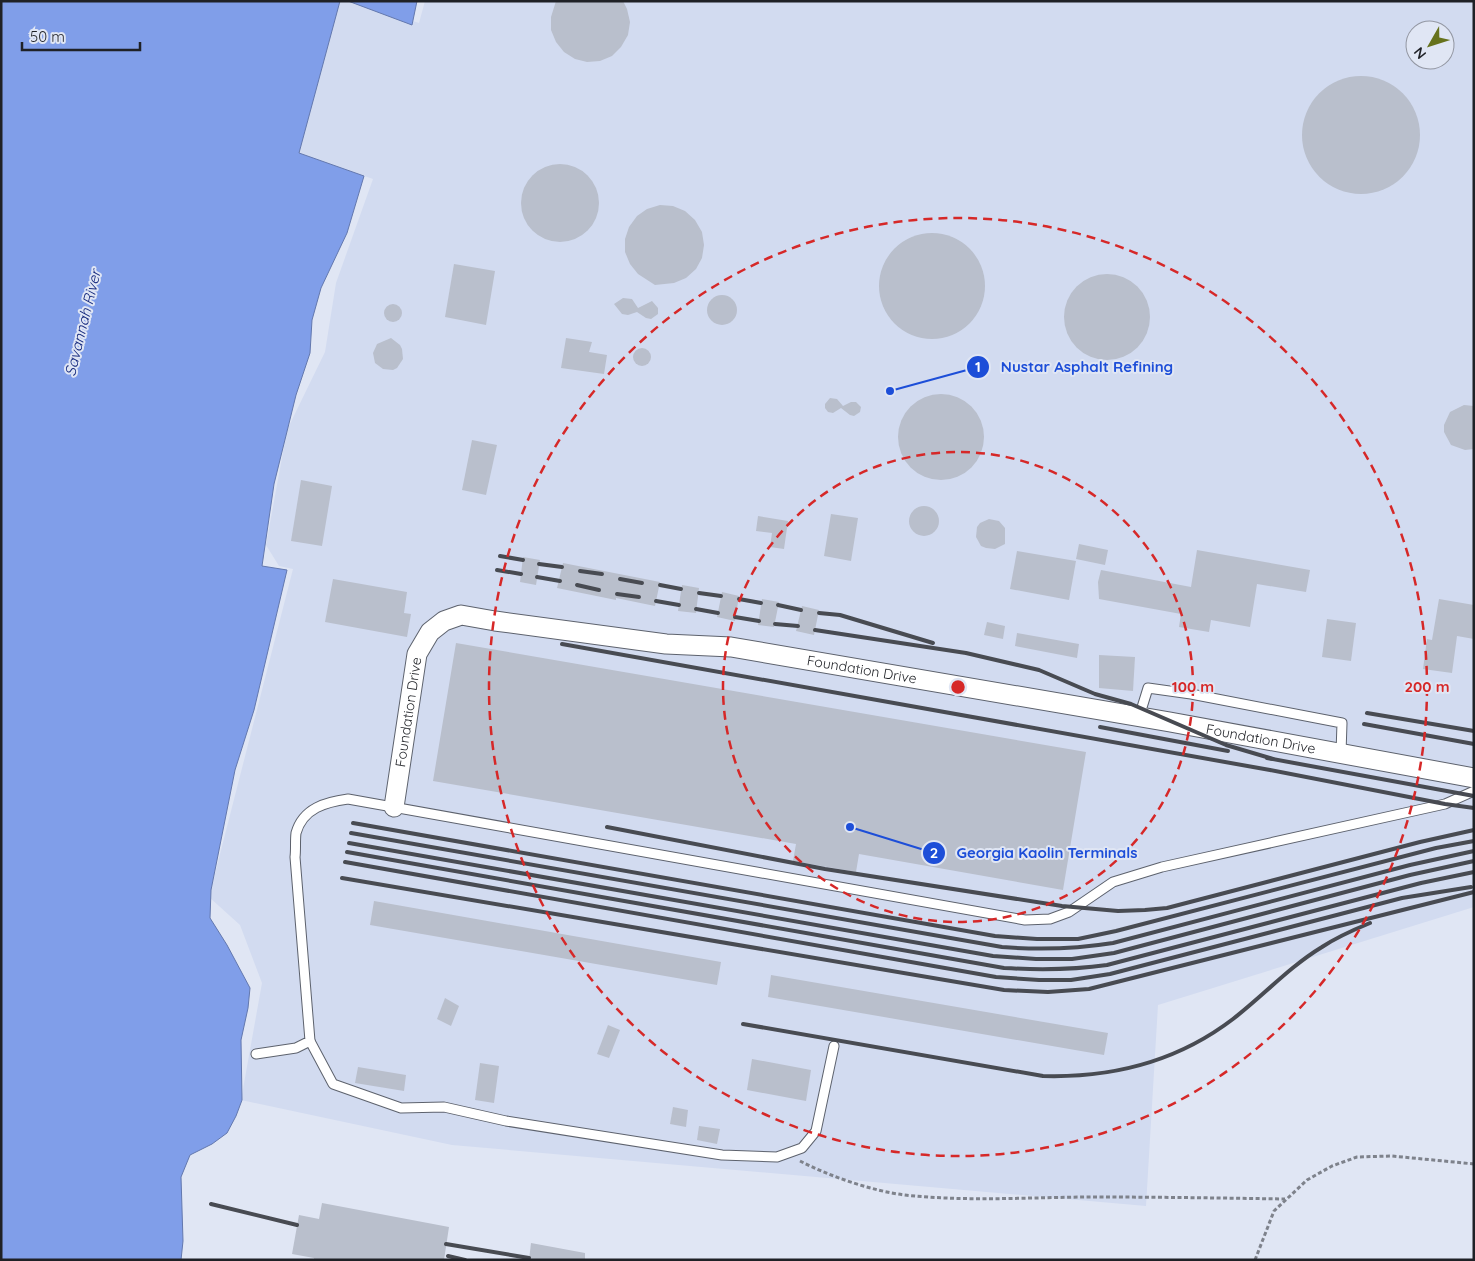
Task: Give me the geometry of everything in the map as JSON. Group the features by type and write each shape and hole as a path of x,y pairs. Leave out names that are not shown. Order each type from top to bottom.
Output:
{"street":[{"name":"Foundation Drive","path":"394,807 418,654 430,632 444,621 461,615 666,644 731,647 1139,717 1474,778"}],"lane":[{"path":"1139,717 1148,688 1191,694 1342,723 1341,753"},
{"path":"834,1046 816,1131 802,1148 777,1157 722,1155 506,1121 444,1107 401,1108 333,1084 310,1041 295,857 296,833 303,819 314,808 328,801 348,799 1025,920 1050,919 1069,912 1113,882 1154,870 1445,804 1474,791"},
{"path":"256,1054 296,1048 310,1041"}],"path":[{"path":"787,1153 818,1170 863,1186 904,1195 964,1198 1285,1199"},
{"path":"1255,1260 1274,1210 1307,1180 1332,1166 1357,1157 1392,1156 1474,1164"}],"shaded area":[{"path":"340,1 350,1 419,23 425,1 1474,1 1474,907 1158,1005 1146,1206 452,1145 241,1100 262,983 240,925 209,897 293,569 279,566 266,545 287,430 325,352 336,283 373,179 299,153"}],"water":[{"name":"Savannah River","path":"1,1 340,1 299,153 364,176 347,233 321,288 312,320 310,353 296,395 274,484 262,566 287,570 254,710 235,770 211,890 210,918 250,988 241,1040 242,1100 227,1133 212,1144 190,1155 181,1177 183,1241 181,1260 1,1260"},
{"path":"348,1 417,1 412,25"}],"building":[{"path":"556,1 623,1 630,22 628,35 621,47 612,56 600,61 587,62 575,59 564,52 556,42 551,30 551,17"},
{"path":"1361,76 1384,81 1403,93 1415,112 1420,135 1415,158 1403,177 1384,189 1361,194 1338,189 1319,177 1307,158 1302,135 1307,112 1319,93 1338,81"},
{"path":"552,164 568,164 582,170 593,181 599,195 599,211 593,225 582,236 568,242 552,242 538,236 527,225 521,211 521,195 527,181 538,170"},
{"path":"660,205 673,206 685,211 695,220 702,232 704,245 702,258 696,269 686,278 674,283 655,285 638,274 630,264 625,252 625,239 629,227 637,216 647,209"},
{"path":"932,233 952,237 970,248 981,266 985,286 981,306 970,324 952,335 932,339 912,335 894,324 883,306 879,286 883,266 894,248 912,237"},
{"path":"454,264 495,271 486,325 445,317"},
{"path":"1107,274 1123,278 1137,287 1146,301 1150,317 1146,333 1137,347 1123,356 1107,360 1091,356 1077,347 1068,333 1064,317 1068,301 1077,287 1091,278"},
{"path":"722,295 733,299 737,310 733,321 722,325 711,321 707,310 711,299"},
{"path":"623,298 632,299 638,308 652,301 658,308 658,314 651,319 637,312 628,315 622,314 614,304"},
{"path":"393,304 399,307 402,313 399,319 393,322 387,319 384,313 387,307"},
{"path":"391,338 400,345 403,359 397,368 393,370 383,369 375,363 373,353 377,344"},
{"path":"566,338 592,342 589,352 607,355 604,374 561,368"},
{"path":"642,348 648,351 651,357 648,363 642,366 636,363 633,357 636,351"},
{"path":"941,394 957,398 971,407 980,421 984,437 980,453 971,467 957,476 941,480 925,476 911,467 902,453 898,437 902,421 911,407 925,398"},
{"path":"830,398 837,399 843,406 856,402 861,407 860,412 854,416 841,408 833,413 828,412 825,404"},
{"path":"1464,405 1474,406 1474,449 1465,450 1451,445 1444,432 1444,425 1450,412"},
{"path":"472,440 497,445 486,495 462,490"},
{"path":"301,480 332,486 322,546 291,541"},
{"path":"924,506 935,510 939,521 935,532 924,536 913,532 909,521 913,510"},
{"path":"831,514 858,518 851,561 824,556"},
{"path":"758,516 788,521 784,549 770,547 772,533 756,531"},
{"path":"989,519 999,521 1005,528 1005,544 995,549 981,546 976,537 977,527 980,523"},
{"path":"1079,544 1108,550 1105,565 1076,559"},
{"path":"1197,550 1310,570 1306,592 1257,584 1250,627 1211,620 1209,632 1179,627 1181,614 1099,599 1098,582 1101,570 1191,587"},
{"path":"1017,551 1076,561 1069,600 1010,589"},
{"path":"523,557 540,560 536,585 520,582"},
{"path":"563,563 660,582 655,606 557,588"},
{"path":"333,579 407,592 404,613 411,614 407,637 325,622"},
{"path":"682,585 699,588 696,613 678,611"},
{"path":"722,592 739,596 735,621 717,617"},
{"path":"762,599 779,602 774,627 758,625"},
{"path":"1439,599 1474,605 1474,639 1457,636 1452,673 1423,669 1427,639 1432,640"},
{"path":"802,606 819,610 814,635 796,631"},
{"path":"1327,619 1356,623 1351,661 1322,657"},
{"path":"987,622 1005,626 1003,639 984,635"},
{"path":"1017,633 1079,644 1077,658 1015,646"},
{"path":"456,643 1086,752 1063,890 859,854 856,872 793,861 796,844 433,781"},
{"path":"1099,655 1135,657 1133,691 1099,688"},
{"path":"374,901 721,962 717,985 370,925"},
{"path":"771,975 1108,1033 1104,1055 768,997"},
{"path":"445,998 459,1006 451,1026 437,1019"},
{"path":"608,1025 620,1030 609,1058 597,1054"},
{"path":"752,1059 811,1070 806,1101 747,1090"},
{"path":"480,1063 499,1066 494,1103 475,1100"},
{"path":"358,1067 406,1075 404,1091 355,1083"},
{"path":"673,1107 688,1110 686,1127 670,1124"},
{"path":"699,1126 720,1129 717,1144 697,1140"},
{"path":"322,1203 449,1227 444,1260 314,1260 314,1258 292,1254 299,1215 319,1219"},
{"path":"531,1243 585,1253 585,1260 529,1260"}],"railway":[{"path":"500,556 523,560"},
{"path":"539,564 562,567"},
{"path":"497,570 521,574"},
{"path":"580,571 602,574"},
{"path":"537,577 560,581"},
{"path":"620,579 642,583"},
{"path":"577,585 599,590"},
{"path":"660,585 681,589"},
{"path":"699,593 721,596"},
{"path":"617,594 639,597"},
{"path":"739,599 761,603"},
{"path":"656,601 679,605"},
{"path":"778,605 801,610"},
{"path":"696,609 718,613"},
{"path":"819,613 840,615 933,643"},
{"path":"735,617 759,621"},
{"path":"775,624 798,626"},
{"path":"815,630 966,653 1039,670 1095,694 1131,704 1226,745 1273,759"},
{"path":"562,644 1474,808"},
{"path":"1367,713 1474,731"},
{"path":"1364,724 1474,744"},
{"path":"1100,727 1228,751"},
{"path":"1267,758 1474,796"},
{"path":"353,823 995,936 1037,939 1078,939 1116,931 1436,848 1474,841"},
{"path":"607,827 825,869 1062,906 1118,911 1167,908 1420,842 1474,830"},
{"path":"351,833 1002,947 1030,948 1071,948 1113,943 1410,865 1474,851"},
{"path":"349,843 993,956 1036,959 1072,959 1114,953 1410,875 1474,861"},
{"path":"347,852 1004,968 1030,969 1068,969 1107,965 1421,883 1474,872"},
{"path":"345,862 996,977 1039,980 1071,980 1110,974 1402,898 1471,887"},
{"path":"342,878 1004,990 1048,992 1089,989 1474,892"},
{"path":"743,1024 1043,1076 1069,1076 1119,1070 1167,1056 1212,1034 1233,1019 1310,955 1339,937 1370,923"},
{"path":"211,1204 297,1225"},
{"path":"446,1244 529,1258"},
{"path":"448,1256 465,1260"}],"place":[{"name":"Nustar Asphalt Refining","path":"890,391"},
{"name":"Georgia Kaolin Terminals","path":"850,827"}]}
